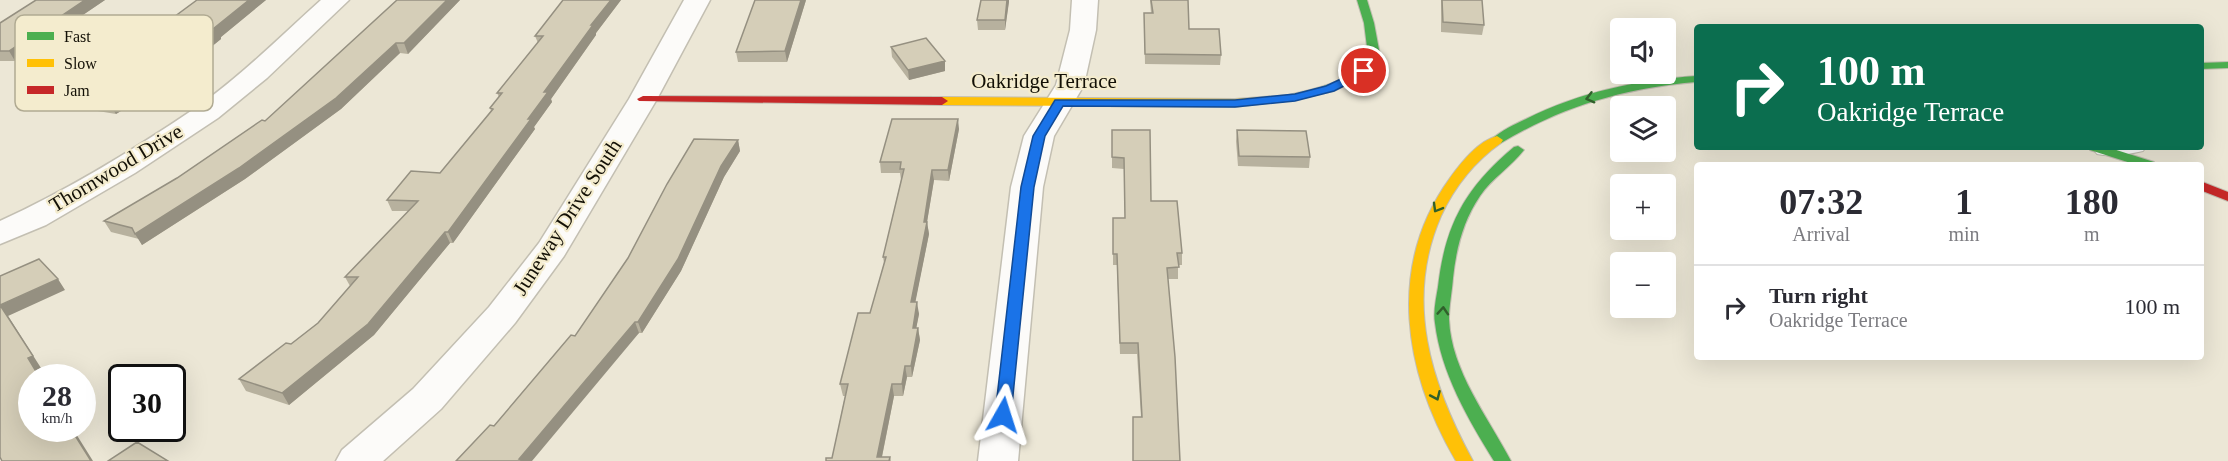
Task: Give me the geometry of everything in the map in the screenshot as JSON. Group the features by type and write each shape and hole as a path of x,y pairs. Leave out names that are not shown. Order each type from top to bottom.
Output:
{"main road":[{"name":"Oakridge Terrace","path":"643,99 1235,104 1295,98 1330,89 1364,71 1374,55 1369,23 1362,0"},
{"path":"2204,66 2228,65"},
{"path":"1465,461 1424,369 1415,328 1415,270 1429,223 1454,179 1488,145 1538,116 1568,103 1626,88 1694,80"},
{"path":"1665,96 1694,92"},
{"path":"1503,461 1474,415 1450,354 1443,321 1447,255 1467,203 1495,168 1526,143"},
{"path":"2104,150 2141,162"},
{"path":"2204,187 2228,197"}],"street":[{"name":"Thornwood Drive","path":"213,108 257,72 336,0"},
{"name":"Juneway Drive South","path":"356,461 427,399 502,315 552,249 643,99 697,0"},
{"path":"998,461 1028,187 1039,136 1070,85 1083,30 1084,0"},
{"name":"Thornwood Drive","path":"0,234 34,218 124,166 209,111"}],"building":[{"path":"36,0 85,0 63,15 15,15 15,47 9,51 0,51 0,23"},
{"path":"197,0 249,0 213,29 213,15 177,15"},
{"path":"397,0 447,0 404,43 396,43 336,98 239,168 135,234 132,228 104,221 177,178 262,120 265,121"},
{"path":"563,0 611,0 544,92 548,92 528,119 531,119 448,232 445,232 368,324 282,393 239,379 286,343 291,344 318,323 358,277 345,277 418,201 387,200 411,171 440,173 493,109 490,108 502,93 497,93 543,36 535,36"},
{"path":"755,0 801,0 785,51 736,52"},
{"path":"981,0 1007,0 1005,20 977,20"},
{"path":"1151,0 1188,0 1189,29 1219,29 1221,55 1145,54 1144,13 1153,13"},
{"path":"1442,0 1482,0 1484,25 1443,22"},
{"path":"926,38 945,61 908,70 891,47"},
{"path":"892,119 958,119 948,170 932,170 924,222 927,222 911,302 917,302 913,328 918,328 911,366 905,366 902,384 892,384 877,457 890,457 889,461 826,461 826,458 832,458 848,384 840,384 858,313 870,313 886,257 883,257 904,169 900,169 901,162 880,162"},
{"path":"1112,130 1150,130 1151,201 1177,201 1182,253 1177,253 1179,267 1167,268 1175,357 1180,461 1133,461 1133,417 1142,417 1138,343 1120,343 1117,254 1113,254 1113,218 1125,218 1124,158 1112,157"},
{"path":"1237,130 1306,131 1310,157 1239,156"},
{"path":"694,139 738,140 721,166 678,259 638,322 635,322 519,459 522,461 456,461 490,425 494,426 571,335 575,336 628,258"},
{"path":"39,259 58,279 0,305 0,276"},
{"path":"0,305 33,356 28,358 32,364 18,364 18,442 79,442 91,461 2,461 0,457"},
{"path":"137,442 168,461 108,461"}],"traffic: fast":[{"path":"1289,98 1330,89 1364,71 1374,55 1369,23 1362,0"},
{"path":"2204,66 2228,65"},
{"path":"1497,140 1520,126 1593,96 1644,85 1694,79"},
{"path":"1503,461 1465,395 1451,360 1442,314 1447,264 1457,226 1465,209 1487,178 1518,150"},
{"path":"2103,150 2141,162"}],"traffic: slow":[{"path":"942,101 1235,103 1289,98"},
{"path":"1465,461 1444,418 1421,351 1415,303 1416,279 1428,230 1445,194 1472,160 1497,140"}],"traffic: jam":[{"path":"643,99 942,101"},
{"path":"2204,187 2228,197"}],"route":[{"path":"1003,415 1028,187 1039,136 1059,102 1235,104 1295,98 1330,89 1364,71"}]}
